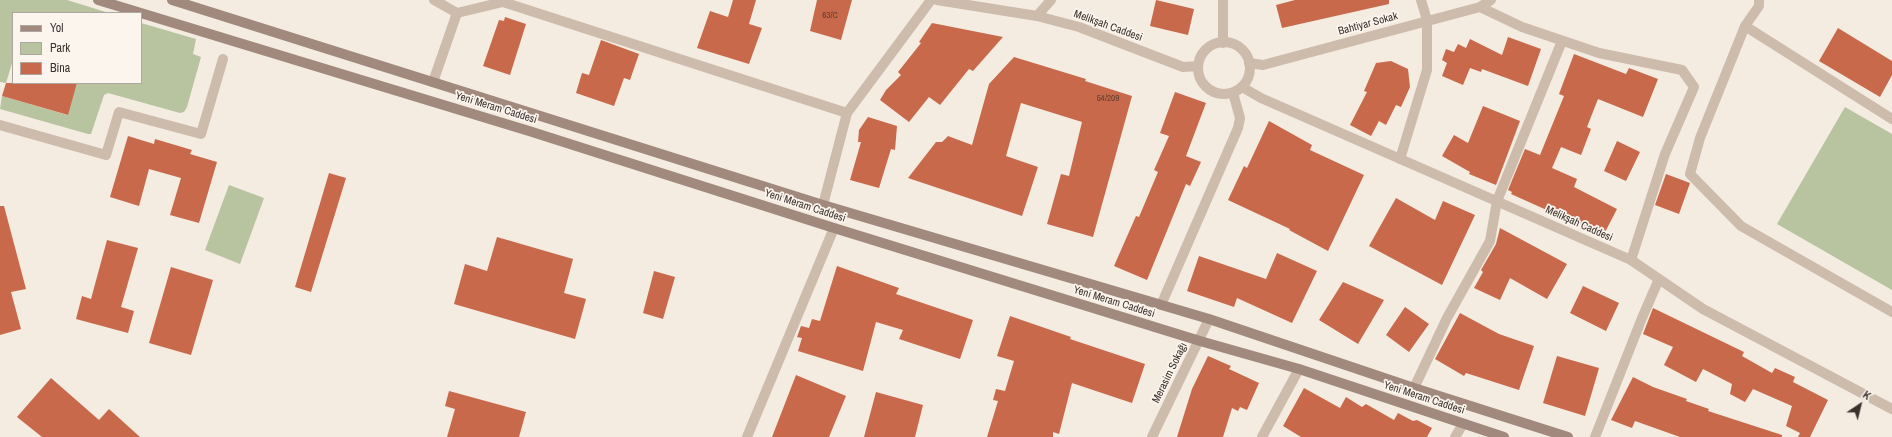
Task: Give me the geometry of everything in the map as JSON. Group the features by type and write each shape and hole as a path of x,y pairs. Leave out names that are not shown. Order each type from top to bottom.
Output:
{"main road":[{"name":"Yeni Meram Caddesi","path":"98,0 137,12"},
{"name":"Yeni Meram Caddesi","path":"172,0 823,205 1209,319 1414,388 1568,437"},
{"name":"Yeni Meram Caddesi","path":"142,13 529,131 834,228 1299,370 1504,437"}],"street":[{"path":"434,0 457,13 505,1 847,113"},
{"path":"823,205 847,113 931,0"},
{"name":"Melikşah Caddesi","path":"937,0 1037,16 1078,27 1183,67 1198,66"},
{"path":"1037,16 1051,0"},
{"path":"1223,0 1223,43"},
{"path":"1400,159 1427,70 1427,20 1421,0"},
{"name":"Bahtiyar Sokak","path":"1249,63 1263,65 1480,6 1491,0"},
{"path":"1759,0 1759,6 1745,26 1700,138 1690,174 1741,226 1892,312"},
{"path":"1480,6 1522,27 1599,53 1682,70 1694,87 1665,154 1631,260"},
{"path":"433,82 457,13"},
{"path":"1745,26 1892,119"},
{"path":"1414,388 1447,318 1490,241 1497,201 1562,41"},
{"path":"1223,43 1234,45 1241,49 1246,55 1249,63 1250,72 1247,80 1242,87 1233,93 1216,93 1208,89 1202,82 1199,74 1198,66 1204,52 1210,46 1223,43"},
{"path":"0,125 106,155 119,112 201,134 223,59"},
{"name":"Melikşah Caddesi","path":"1242,87 1261,98 1631,260 1703,309 1892,409"},
{"path":"1161,305 1238,128 1240,118 1233,93"},
{"path":"747,437 834,228"},
{"path":"1595,437 1642,318 1659,280"},
{"name":"Merasim Sokağı","path":"1152,437 1200,341 1209,319"},
{"path":"1262,437 1299,370"},
{"path":"1455,437 1463,424"}],"green space":[{"path":"0,0 67,0 106,12 12,12 12,63 6,83 0,82"},
{"path":"142,23 196,39 193,54 201,57 187,107 184,112 180,113 108,93 104,95 91,134 88,134 0,109 2,96 67,115 77,84 142,84"},
{"path":"1845,107 1892,134 1892,290 1777,224"},
{"path":"229,185 264,198 240,264 205,250"}],"building":[{"path":"733,0 756,0 749,24 762,28 749,64 697,48 710,11 728,17"},
{"path":"817,0 852,0 841,40 810,31"},
{"path":"1156,0 1194,9 1188,35 1150,26"},
{"path":"1295,0 1389,0 1389,4 1282,28 1276,5"},
{"path":"505,17 526,24 510,75 483,66 499,20 504,21"},
{"path":"932,23 1003,37 973,71 969,69 940,105 929,97 909,122 880,100 886,90 901,75 898,72 921,43 919,42"},
{"path":"1838,28 1892,61 1892,75 1880,97 1819,61"},
{"path":"1508,37 1541,49 1528,86 1482,69 1481,72 1470,68 1463,85 1442,76 1447,63 1442,60 1446,49 1454,52 1458,44 1466,48 1470,39 1502,55"},
{"path":"601,40 639,54 630,80 624,78 614,106 576,93 582,73 589,75"},
{"path":"1574,54 1626,74 1629,68 1658,79 1643,117 1598,99 1587,127 1591,129 1581,155 1561,147 1552,168 1577,179 1574,187 1617,209 1603,236 1561,215 1560,216 1511,194 1512,192 1508,190 1525,149 1540,155 1564,96 1559,94"},
{"path":"1014,57 1086,79 1085,81 1132,96 1093,237 1047,224 1061,174 1069,176 1082,122 1021,103 1006,156 1038,167 1022,216 908,178 936,142 942,142 948,136 972,145 989,84"},
{"path":"1391,61 1408,69 1410,87 1401,107 1396,105 1386,125 1379,121 1371,136 1350,125 1367,92 1364,91 1376,63"},
{"path":"6,83 77,84 68,115 2,96"},
{"path":"1175,92 1206,103 1186,156 1201,162 1190,186 1186,184 1147,280 1114,266 1136,216 1139,217 1158,172 1154,170 1169,136 1160,133"},
{"path":"1483,106 1520,121 1496,185 1469,174 1470,172 1442,156 1454,135 1468,143"},
{"path":"868,117 897,126 895,150 891,149 879,188 850,180 861,142 858,142 859,130"},
{"path":"1269,121 1312,145 1310,150 1364,175 1328,251 1289,230 1290,229 1228,200 1244,166 1247,168"},
{"path":"128,136 154,144 155,139 192,150 190,154 217,162 199,223 170,215 181,178 149,169 139,206 110,197"},
{"path":"1617,141 1640,152 1626,181 1604,171"},
{"path":"329,173 346,178 311,292 295,287"},
{"path":"1666,174 1690,183 1679,214 1655,205"},
{"path":"1396,198 1435,220 1443,201 1475,215 1442,285 1369,246"},
{"path":"0,206 4,206 26,289 11,292 21,329 0,335"},
{"path":"1500,228 1567,264 1547,299 1510,278 1500,300 1474,288 1483,272 1481,270 1496,244"},
{"path":"497,237 573,259 564,293 586,299 575,339 454,304 465,264 487,271"},
{"path":"107,240 138,248 121,307 134,311 128,333 76,319 82,296 91,299"},
{"path":"1277,253 1317,271 1292,323 1237,298 1234,307 1187,291 1199,256 1266,279"},
{"path":"837,266 899,288 896,294 973,320 960,359 899,339 903,330 876,322 863,371 798,351 802,338 797,337 801,326 809,328 812,319 820,321"},
{"path":"171,267 213,280 191,355 149,343"},
{"path":"654,271 675,277 663,319 643,313"},
{"path":"1343,282 1384,300 1358,344 1319,320"},
{"path":"1583,286 1619,303 1606,331 1570,313"},
{"path":"1405,307 1429,324 1409,352 1386,335"},
{"path":"1653,308 1744,352 1742,356 1772,373 1775,368 1795,377 1793,382 1828,400 1810,437 1798,437 1800,433 1786,426 1792,406 1753,389 1745,402 1730,394 1732,384 1703,369 1696,382 1664,365 1673,347 1643,334"},
{"path":"1460,313 1499,334 1534,346 1519,390 1466,373 1464,376 1435,359"},
{"path":"1010,316 1071,337 1070,339 1145,364 1132,403 1072,383 1059,434 1053,432 1053,437 987,437 998,401 993,400 996,389 1005,391 1014,361 997,356"},
{"path":"1208,356 1231,366 1229,369 1259,383 1247,410 1240,407 1238,411 1232,408 1223,437 1177,437 1192,389"},
{"path":"1557,356 1599,368 1585,416 1543,403"},
{"path":"796,375 846,396 829,437 772,437"},
{"path":"1633,377 1653,387 1687,399 1686,401 1709,409 1708,411 1782,435 1782,437 1680,437 1635,421 1632,428 1611,420"},
{"path":"51,378 99,420 109,409 140,437 42,437 17,417"},
{"path":"1304,388 1340,408 1346,397 1362,407 1366,404 1394,420 1398,413 1413,421 1417,420 1432,428 1427,437 1301,437 1283,426"},
{"path":"449,391 526,412 519,437 447,437 455,409 445,406"},
{"path":"876,392 923,405 915,437 864,437"}]}
